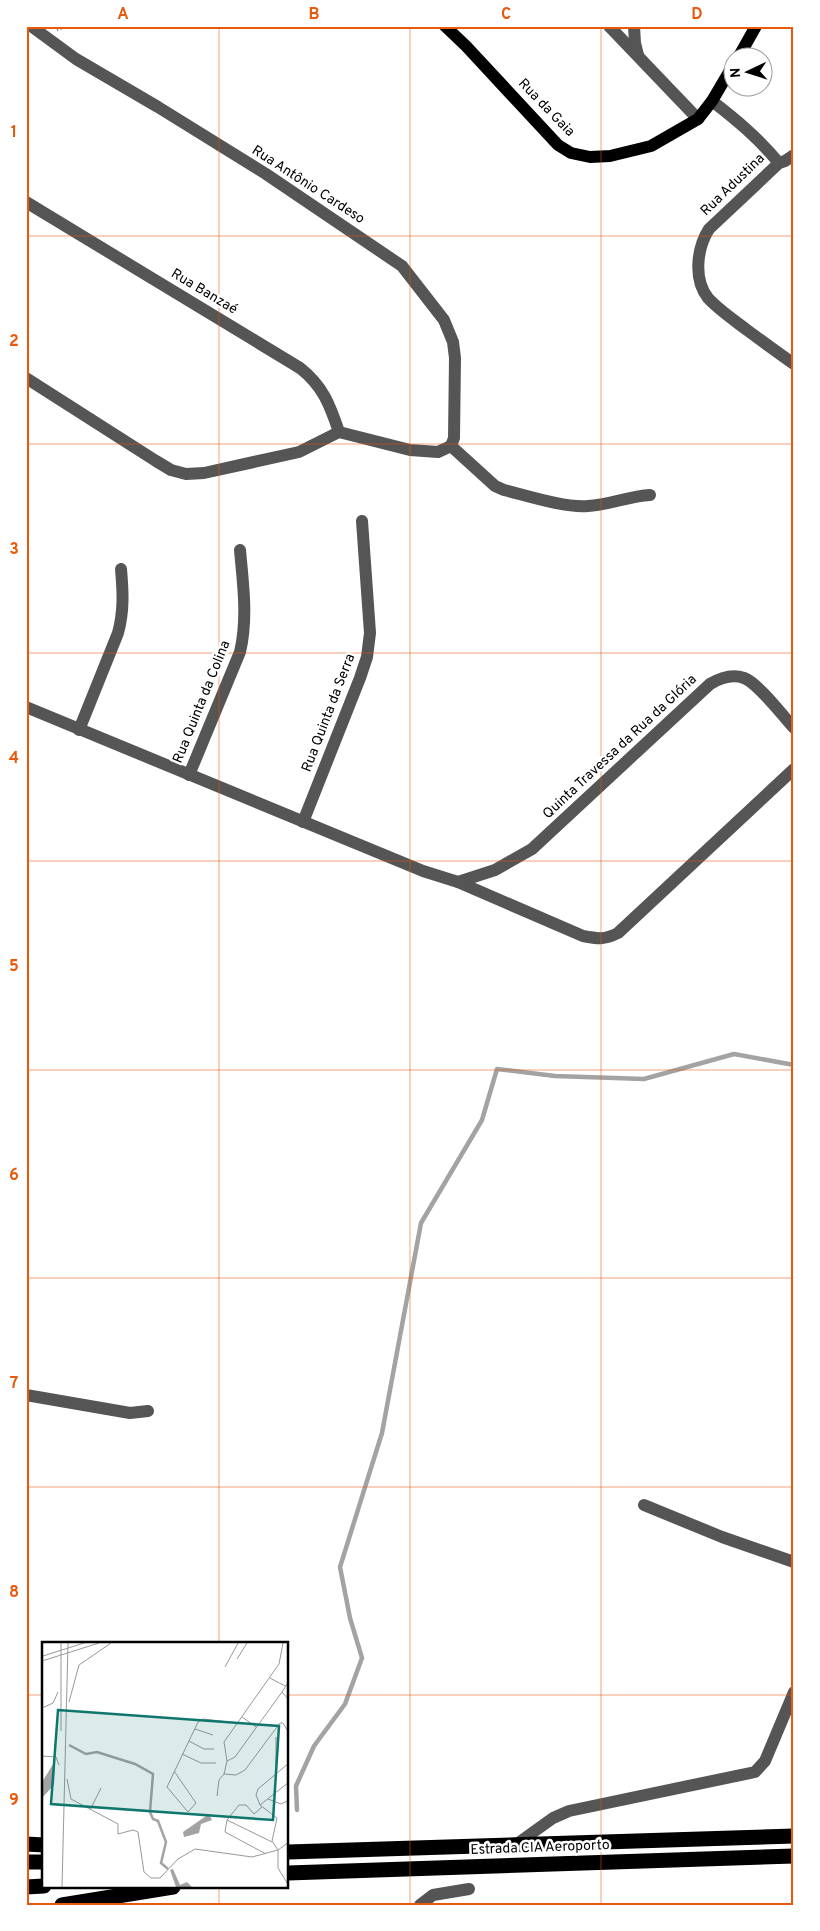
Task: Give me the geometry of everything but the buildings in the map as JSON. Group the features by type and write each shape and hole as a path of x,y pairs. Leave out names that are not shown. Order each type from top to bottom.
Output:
{"highway":[{"name":"Estrada CIA Aeroporto","path":"289,1852 794,1836"},
{"path":"26,1844 42,1845"},
{"name":"Estrada CIA Aeroporto","path":"289,1873 794,1856"},
{"path":"26,1862 42,1862"},
{"path":"26,1887 42,1886"},
{"path":"62,1905 167,1888"}],"main road":[{"name":"Rua da Gaia","path":"445,26 558,145 572,153 590,157 610,156 651,146 698,119 722,84"},
{"path":"744,48 756,26"}],"street":[{"name":"Rua Antônio Cardeso","path":"31,26 76,59 266,174 402,266 444,320 453,342 455,358 454,438 451,446"},
{"path":"609,26 698,119"},
{"path":"634,26 634,43 638,56"},
{"name":"Rua Adustina","path":"712,101 740,122 779,163 703,238 698,268 701,285 708,297 724,312 794,364"},
{"path":"779,163 794,155"},
{"name":"Rua Banzaé","path":"26,202 300,368 313,378 321,390 330,406 339,432"},
{"path":"26,378 156,462 171,470 186,474 204,473 299,452 339,432 410,450 438,452 451,446 495,486 504,490 575,506 589,506 632,496 650,494"},
{"name":"Rua Quinta da Serra","path":"303,822 367,657 370,633 362,521"},
{"name":"Rua Quinta da Colina","path":"190,775 240,652 244,634 245,617 240,550"},
{"path":"78,730 118,633 122,616 122,569"},
{"name":"Quinta Travessa da Rua da Glória","path":"458,882 495,870 532,849 710,684 720,678 743,677 753,683 794,728"},
{"path":"26,707 303,822 440,877 458,882 582,936 607,939 618,933 794,769"},
{"path":"26,1395 130,1413 148,1410"},
{"path":"644,1505 722,1537 794,1562"},
{"path":"514,1846 552,1818 569,1811 755,1772 765,1761 794,1692"},
{"path":"420,1905 433,1895 470,1889"}],"waterway":[{"path":"297,1810 296,1786 314,1746 345,1704 362,1658 350,1618 340,1567 382,1433 421,1223 482,1120 497,1069 555,1076 644,1079 734,1054 794,1065"}]}
